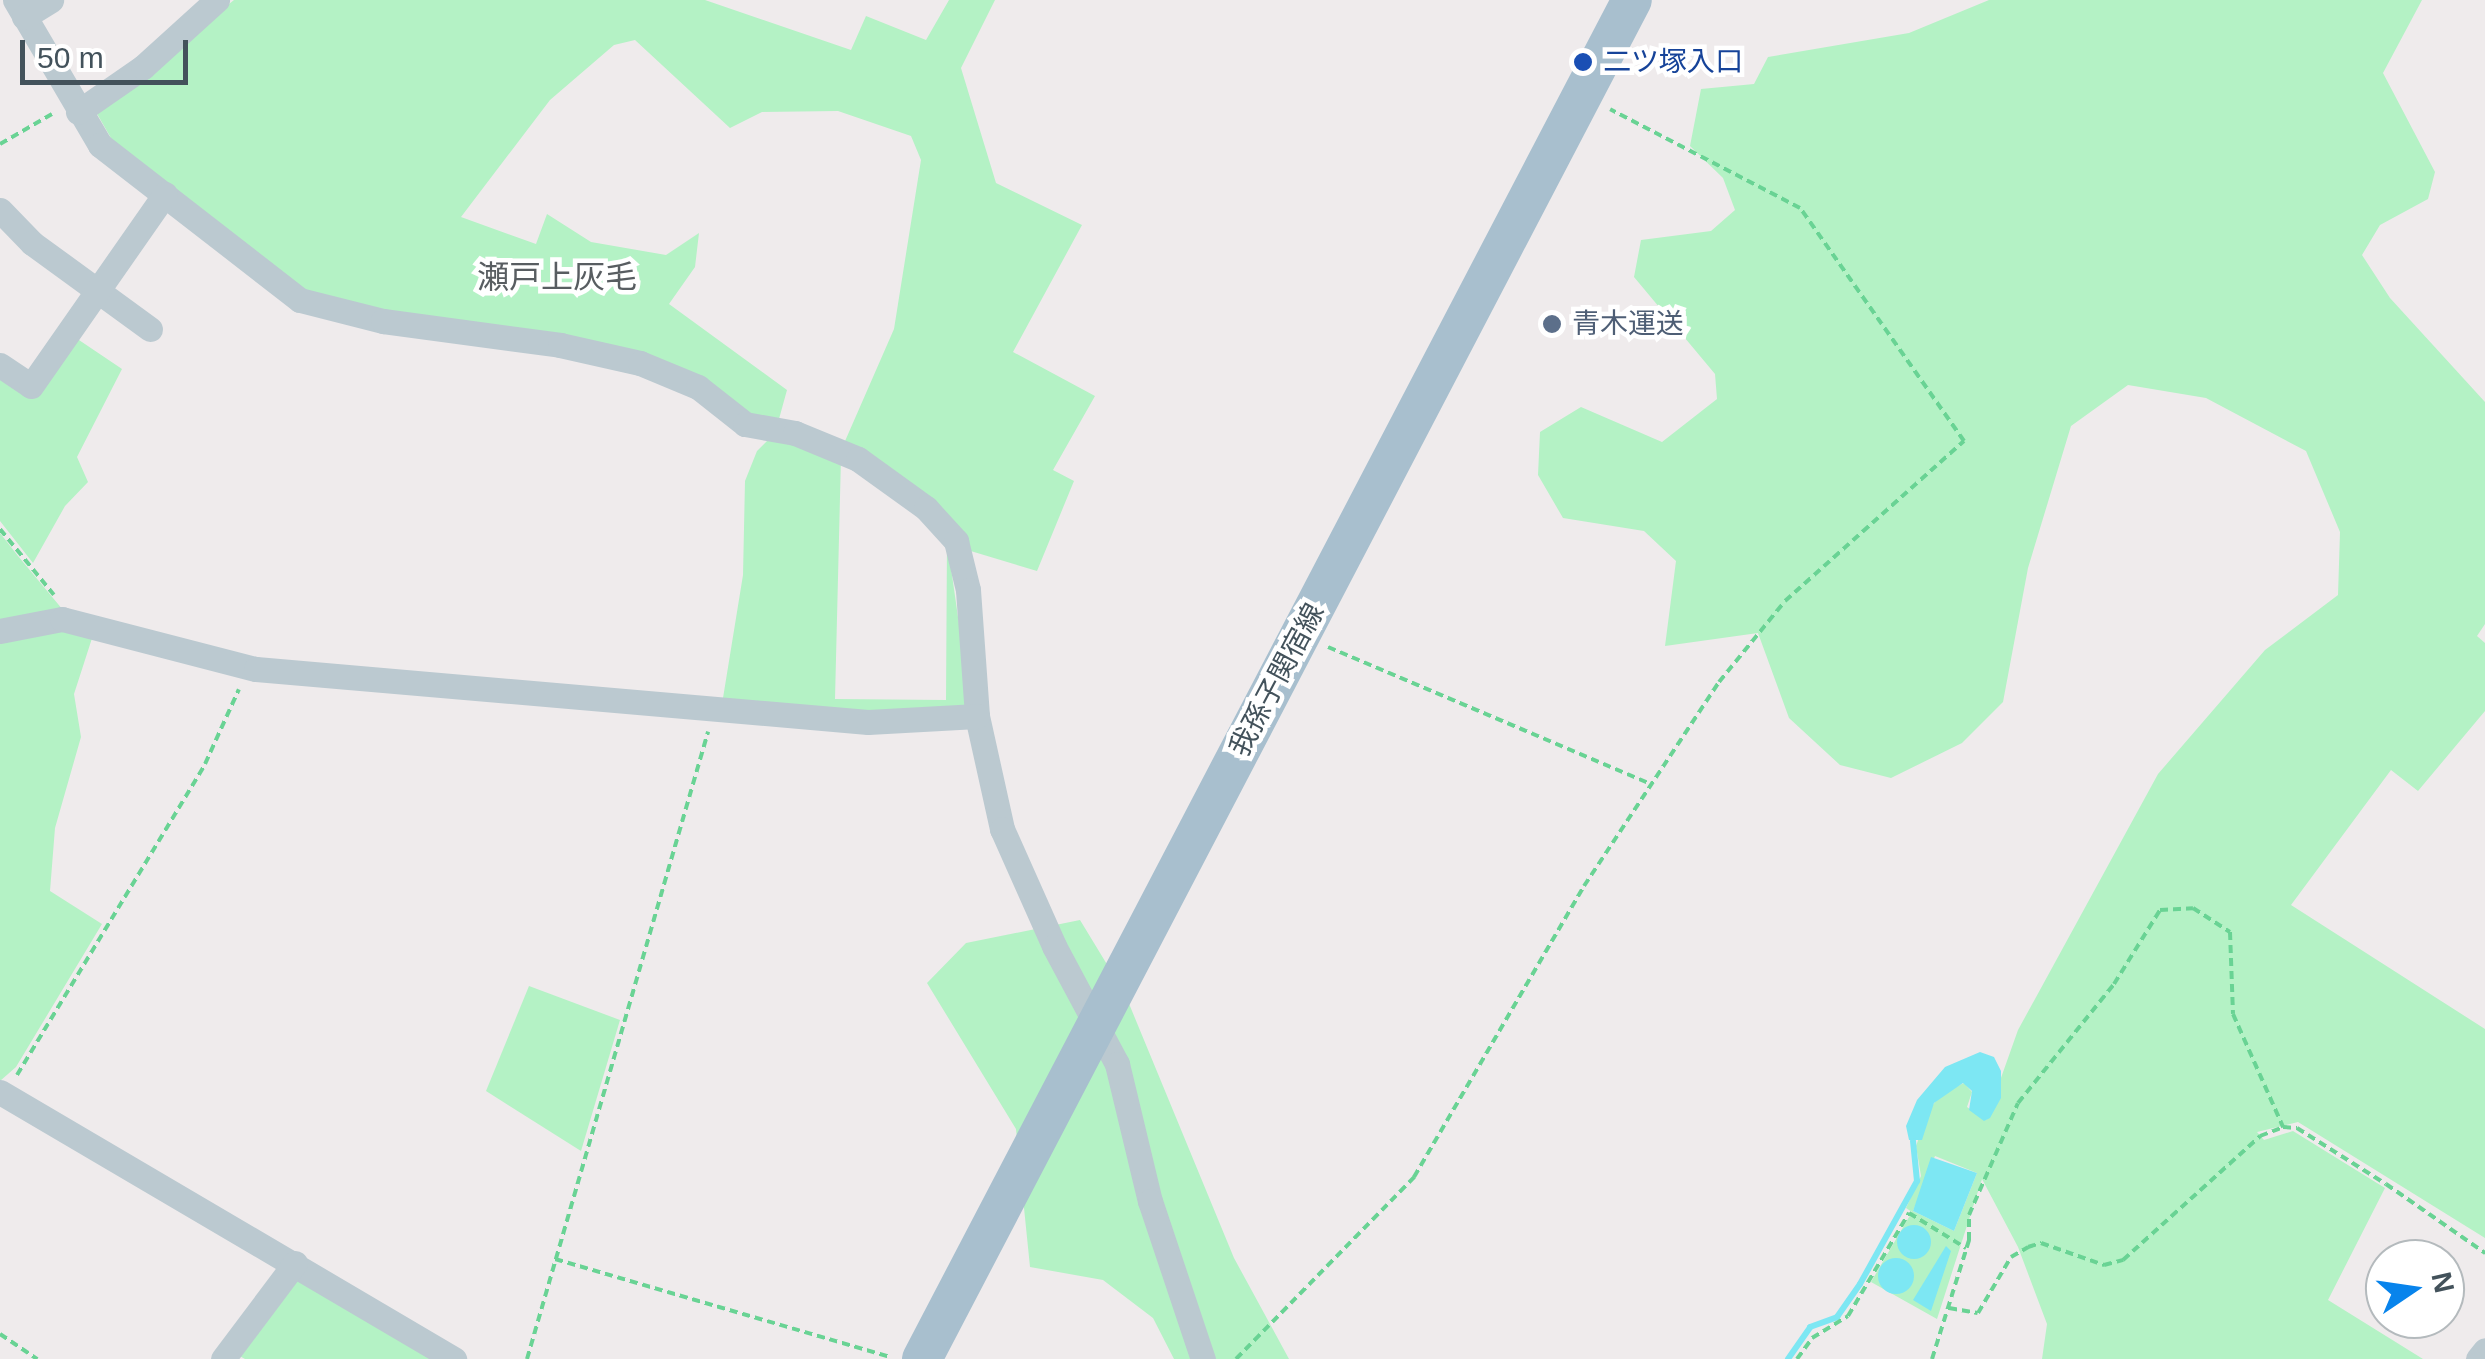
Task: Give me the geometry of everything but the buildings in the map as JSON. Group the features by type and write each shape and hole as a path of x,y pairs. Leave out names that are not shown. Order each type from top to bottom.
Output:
{"main road":[{"name":"我孫子関宿線","path":"922,1359 1632,0"}],"street":[{"path":"50,0 19,9 75,108 114,158 300,300 383,321 560,344 640,363 698,386 745,424 795,432 858,459 926,508 956,541 968,590 978,716 1019,872 1099,1022 1202,1359"},
{"path":"75,108 143,67 218,0"},
{"path":"0,365 31,386 166,194"},
{"path":"0,210 32,244 150,329"},
{"path":"0,632 36,621 84,623 249,667 868,722 978,716"},
{"path":"2,1094 454,1359"},
{"path":"224,1359 295,1263"},
{"path":"2478,1359 2485,1350"}],"path":[{"path":"1236,1359 1414,1177 1584,886 1719,682 1785,600 1964,441 1800,208 1584,96"},
{"path":"0,144 75,108"},
{"path":"0,528 84,623"},
{"path":"1300,635 1652,784"},
{"path":"2,1094 204,764 249,667"},
{"path":"527,1359 714,708"},
{"path":"1932,1359 1966,1248 1969,1214 2018,1103 2114,984 2160,910 2193,908 2230,932 2233,1014 2283,1126"},
{"path":"1948,1308 1978,1313 2011,1256 2028,1246 2041,1244 2104,1265 2123,1260 2260,1136 2283,1126 2296,1128 2386,1184 2485,1254"},
{"path":"1797,1359 1812,1338 1848,1316 1909,1213 1966,1248"},
{"path":"555,1259 898,1359"},
{"path":"0,1334 37,1359"}],"green space":[{"path":"234,0 705,0 851,50 866,16 926,40 949,0 995,0 961,68 996,183 1082,225 1013,352 1095,396 1053,470 1074,481 1037,571 964,549 842,448 894,329 921,160 911,136 838,111 762,112 730,128 635,40 614,45 550,100 461,217 536,244 547,214 591,242 666,255 699,233 695,267 669,304 787,390 779,419 761,424 715,393 320,302 115,145 96,112"},
{"path":"1989,0 2422,0 2383,73 2435,172 2428,199 2380,225 2362,255 2390,298 2485,402 2485,624 2477,636 2485,643 2485,711 2418,791 2391,770 2291,905 2485,1029 2485,1238 2298,1122 2257,1132 2264,1140 2293,1131 2385,1188 2328,1300 2365,1323 2365,1339 2391,1339 2423,1359 2042,1359 2047,1324 2018,1247 1982,1179 1937,1319 1871,1282 1912,1212 1906,1208 1921,1176 1916,1146 1929,1110 1941,1094 1964,1083 1972,1092 1967,1107 1986,1120 2018,1030 2158,774 2265,650 2338,595 2340,532 2306,451 2206,398 2128,385 2071,426 2028,568 2003,702 1962,743 1891,778 1840,765 1789,718 1758,633 1665,646 1676,561 1644,531 1563,518 1538,475 1540,432 1581,407 1662,442 1717,399 1715,374 1634,277 1641,240 1711,231 1735,210 1723,178 1690,146 1701,89 1754,84 1768,57 1909,33","holes":["1935,1156 1977,1173 1954,1231 1913,1211"]},
{"path":"76,338 122,369 77,457 88,482 65,506 33,563 0,521 0,376 33,399"},
{"path":"771,437 841,457 835,699 946,700 947,540 971,708 872,716 723,698 743,575 745,481 757,451"},
{"path":"0,533 18,556 63,610 0,622"},
{"path":"28,629 95,629 74,694 81,737 55,828 50,891 102,924 16,1067 0,1081 0,637"},
{"path":"1080,920 1125,994 1234,1258 1289,1359 1174,1359 1153,1318 1103,1280 1030,1267 1016,1129 927,983 966,943"},
{"path":"529,986 620,1020 581,1151 486,1091"},
{"path":"294,1274 443,1359 245,1359 236,1354"}],"water":[{"path":"1980,1052 1994,1057 2001,1071 2001,1098 1990,1118 1984,1121 1969,1110 1972,1091 1963,1083 1934,1103 1922,1140 1909,1140 1906,1126 1917,1100 1945,1067"},
{"path":"1931,1157 1977,1173 1954,1231 1913,1211"},
{"path":"1914,1225 1926,1230 1931,1242 1926,1254 1914,1259 1902,1254 1897,1242 1902,1230"},
{"path":"1946,1246 1951,1251 1931,1311 1913,1300"},
{"path":"1896,1258 1909,1263 1914,1276 1909,1289 1896,1294 1883,1289 1878,1276 1883,1263"}],"waterway":[{"path":"1788,1359 1810,1327 1837,1317 1860,1284 1917,1181 1913,1141"}],"place":[{"name":"二ツ塚入口","path":"1583,62"},
{"name":"青木運送","path":"1552,324"}],"district":[{"name":"瀬戸上灰毛","path":"557,277"}]}
